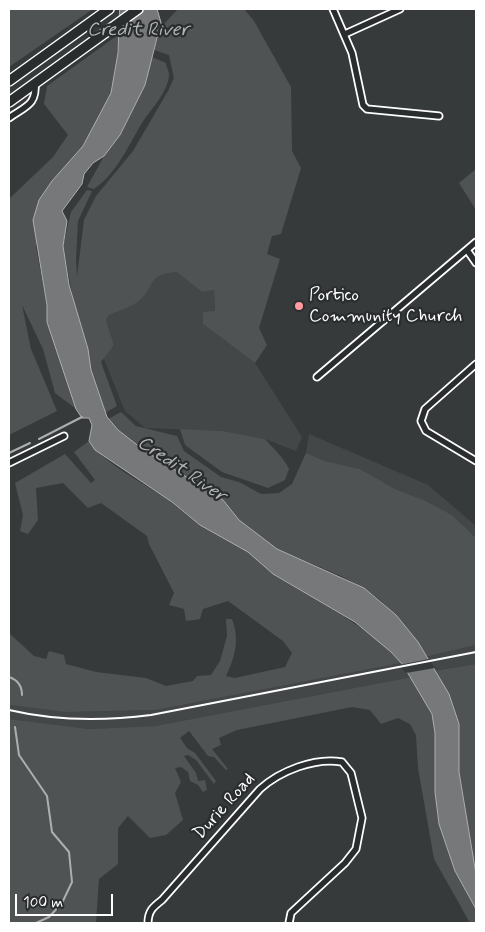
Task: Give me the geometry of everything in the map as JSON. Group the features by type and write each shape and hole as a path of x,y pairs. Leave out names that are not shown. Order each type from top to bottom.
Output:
{"main road":[{"path":"9,81 109,9"},
{"path":"9,102 73,54 138,9"}],"street":[{"path":"333,9 352,53 363,105 367,109 439,116"},
{"path":"345,34 400,9"},
{"path":"9,118 34,100 36,94 35,82"},
{"path":"317,377 476,242"},
{"path":"467,250 476,263"},
{"path":"476,364 425,409 421,421 426,431 476,461"},
{"path":"9,463 64,436"},
{"name":"Durie Road","path":"148,923 148,915 152,907 162,900 260,789 272,779 282,773 327,760 342,762 351,773 362,818 356,849 346,863 291,914 289,923"}],"shaded area":[{"path":"9,9 93,9 9,67"},
{"path":"178,9 244,9 254,21 291,87 292,151 301,168 281,234 272,236 267,254 280,259 259,328 267,345 255,363 203,324 203,312 215,311 214,290 202,292 177,272 161,275 154,280 138,302 109,315 106,320 114,345 101,362 117,406 105,413 91,370 88,349 76,314 63,246 71,212 87,190 92,191 78,221 77,277 84,220 96,196 133,151 174,78 169,55 154,50 162,26"},
{"path":"118,35 118,53 111,93 83,146 52,181 36,247 47,305 47,322 76,409 55,393 43,349 22,305 31,349 57,411 9,435 9,199 53,157 68,135 44,104 47,86"},
{"path":"152,57 166,63 169,75 166,88 142,123 116,167 94,189 87,187 104,156 120,135 145,85"},
{"path":"476,169 476,210 459,183"},
{"path":"177,271 202,292 214,290 215,311 203,324 255,363 302,437 296,451 265,439 223,431 145,428 125,411 103,357 114,345 106,320 109,315 141,299 150,282 162,273"},
{"path":"121,412 136,426 177,436 184,451 221,477 239,482 261,494 279,493 292,484 306,453 325,461 360,469 395,489 424,500 452,515 476,538 476,645 425,657 418,642 381,601 364,588 341,576 277,549 239,520 223,500 145,451 118,430 108,419"},
{"path":"180,429 223,431 265,439 289,469 285,480 268,488 222,472 185,445"},
{"path":"309,434 428,485 476,526 476,538 452,515 424,500 395,489 360,469 325,461 306,453"},
{"path":"89,441 113,464 164,497 196,522 247,551 273,574 340,614 372,636 401,663 156,710 65,712 9,705 9,633 34,656 46,659 49,651 64,655 66,664 96,672 146,678 166,686 193,681 197,676 211,675 220,661 227,636 226,619 232,619 236,641 232,662 226,676 235,678 285,667 292,653 283,641 228,601 203,609 200,619 186,621 184,609 169,605 174,593 149,544 147,536 101,503 88,508 63,483 36,488 38,520 28,534 20,531 23,515 15,483 65,454 91,483 95,480 74,452"},
{"path":"476,645 476,664 434,671 425,657"},
{"path":"401,663 412,677 155,726 89,729 9,719 9,705 65,712 156,710"},
{"path":"476,664 476,874 459,772 459,723 434,671"},
{"path":"412,677 432,714 435,733 435,792 439,824 455,871 476,909 476,923 470,923 434,859 418,768 416,735 410,724 398,718 381,724 370,710 352,707 237,730 219,738 221,745 212,749 228,769 226,770 214,757 208,756 189,731 180,738 187,748 195,753 216,781 214,784 196,760 188,755 184,756 196,773 198,781 205,780 207,790 203,792 198,785 190,781 188,772 181,767 175,768 181,782 175,793 183,820 166,835 150,838 128,816 118,828 118,864 99,879 96,923 9,923 9,719 89,729 155,726"}],"water":[{"name":"Credit River","path":"120,9 157,9 162,26 145,85 120,135 104,156 93,163 84,174 82,184 62,211 67,221 63,246 69,285 88,349 91,370 107,417 118,430 145,451 223,500 239,520 277,549 364,588 396,615 418,642 449,694 459,724 459,772 476,874 476,909 455,871 439,824 435,792 435,733 432,714 403,665 391,652 355,622 273,574 248,552 200,525 172,502 95,450 89,441 92,425 89,418 82,418 76,409 47,322 47,305 33,220 39,200 52,181 83,146 111,93 118,53"}],"pier":[{"path":"429,659 435,668 406,673 399,665"}],"waterway":[{"path":"39,439 82,417"},
{"path":"9,453 30,443"},
{"path":"9,677 19,684 22,695"},
{"path":"15,727 19,755 47,796 52,832 69,852 72,882 62,903 49,917 36,923"}],"railway":[{"path":"9,710 27,714 80,719 151,715 476,652"}],"place":[{"name":"Portico Community Church","path":"299,306"}]}
